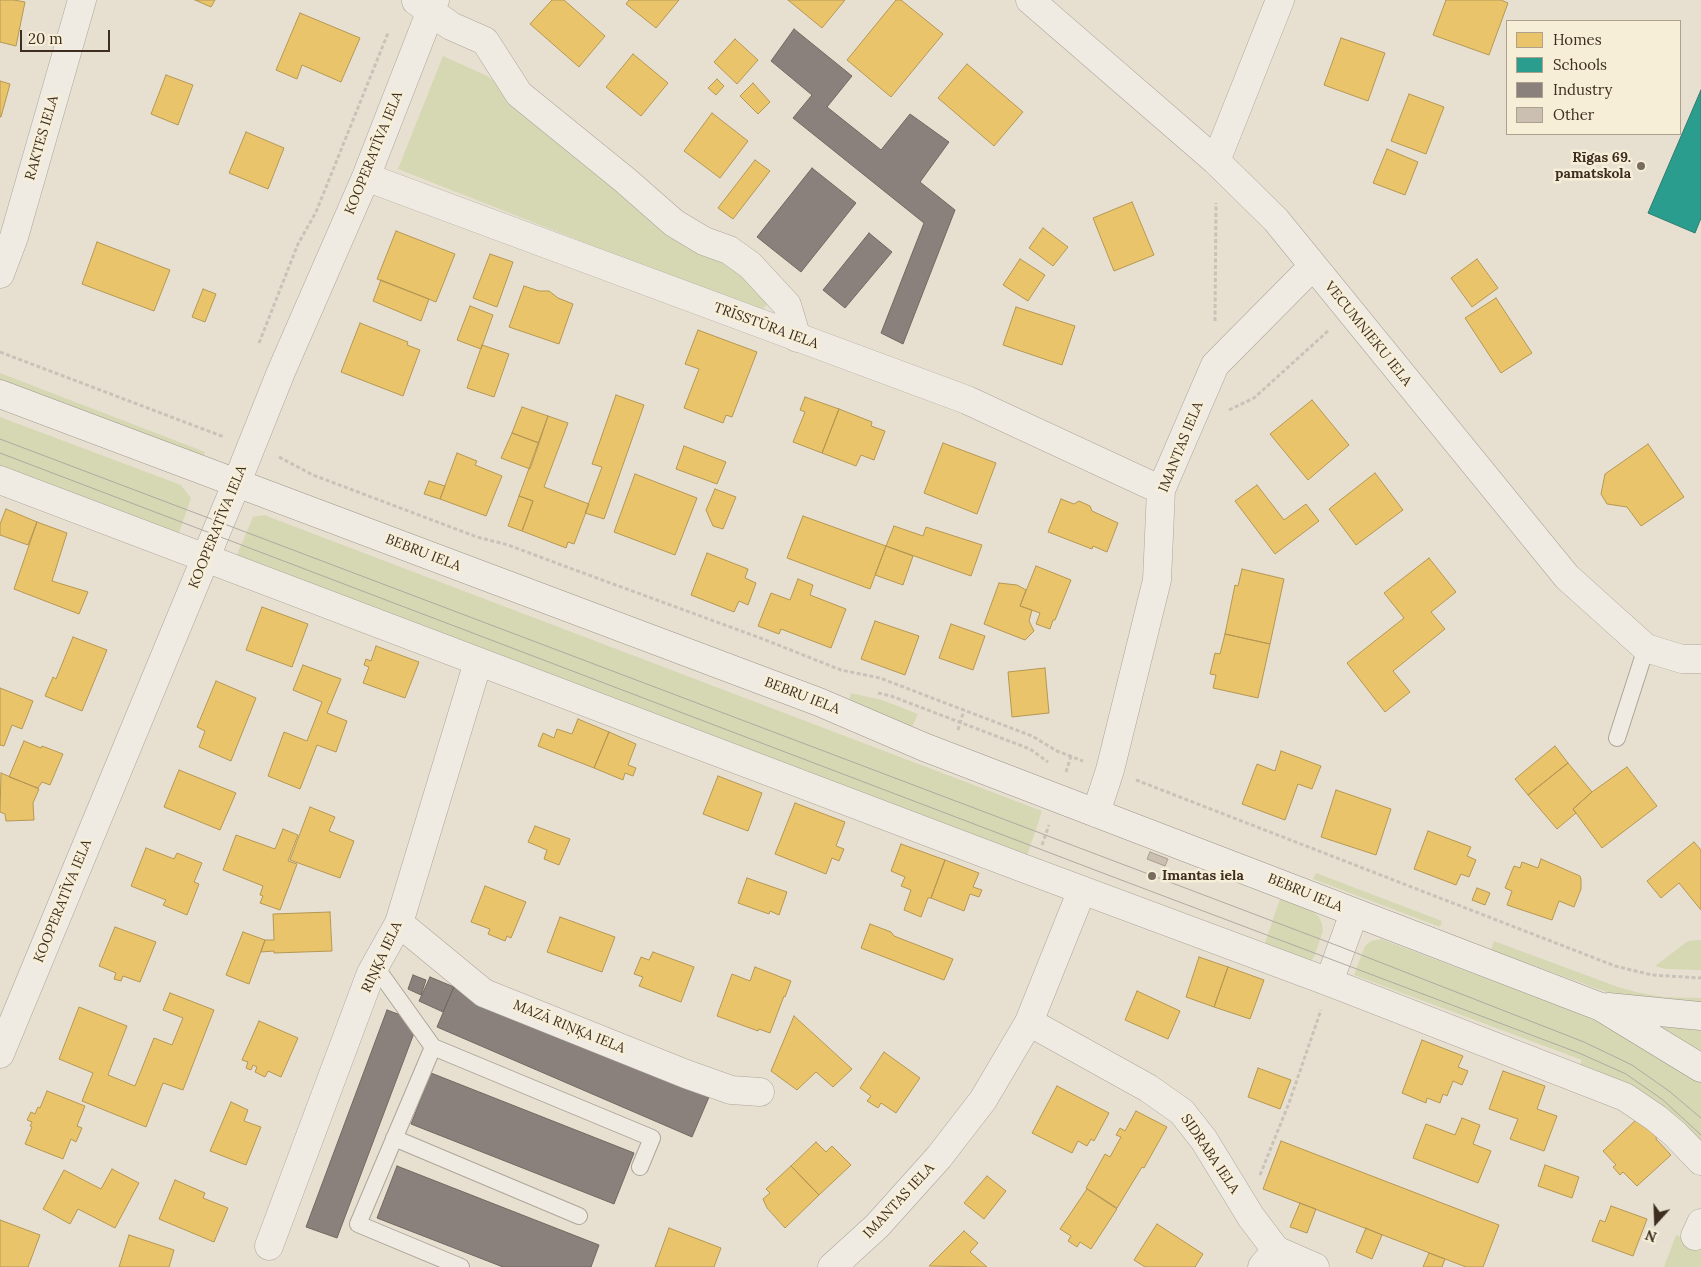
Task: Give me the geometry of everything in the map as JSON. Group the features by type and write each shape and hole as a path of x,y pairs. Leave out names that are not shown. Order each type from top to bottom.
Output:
{"street":[{"name":"RAKTES IELA","path":"0,274 14,237 82,0"},
{"name":"VECUMNIEKU IELA","path":"1030,0 1216,161 1276,220 1567,577 1646,648 1682,659 1701,659"},
{"path":"1216,161 1280,0"},
{"path":"427,4 451,26 485,41 520,94 674,223 704,240 729,250 750,265 787,305 796,338"},
{"name":"KOOPERATĪVA IELA","path":"0,1054 206,558 250,446 366,177 427,4"},
{"name":"TRĪSSTŪRA IELA","path":"366,177 967,400 1161,490"},
{"name":"IMANTAS IELA","path":"1096,813 1110,770 1156,580 1161,490 1215,364 1313,266"},
{"name":"BEBRU IELA","path":"0,394 819,702 924,747 1601,1006 1701,1068"},
{"path":"0,480 1329,982 1626,1097 1675,1134 1701,1161"},
{"name":"RIŅĶA IELA","path":"269,1246 371,973 399,923 478,662"},
{"name":"IMANTAS IELA","path":"832,1267 877,1226 939,1157 983,1100 1029,1022 1082,890"},
{"path":"1329,982 1354,913"},
{"name":"MAZĀ RIŅĶA IELA","path":"399,923 484,993 686,1074 731,1090 760,1092"},
{"name":"BEBRU IELA","path":"1601,1006 1701,1016"},
{"name":"SIDRABA IELA","path":"1029,1022 1148,1088 1182,1112 1204,1140 1251,1217 1269,1258"},
{"path":"1269,1258 1316,1267"}],"lane":[{"path":"1617,738 1646,648"},
{"path":"376,966 433,1047 652,1138 640,1168"},
{"path":"433,1047 358,1224 460,1267"},
{"path":"394,1138 579,1216"}],"path":[{"path":"258,345 298,244 316,212 390,27"},
{"path":"1215,364 1216,161"},
{"path":"1192,420 1216,415 1254,398 1350,312"},
{"path":"0,352 250,446 288,461 313,475 477,537 525,551 764,639 841,670 880,678 1032,736 1057,751 1616,966 1652,975 1701,978"},
{"path":"222,436 226,427"},
{"path":"955,737 964,710"},
{"path":"1259,1179 1292,1094 1329,982"}],"green space":[{"path":"443,56 487,76 771,298 761,312 398,169"},
{"path":"0,373 205,452 203,457 0,382"},
{"path":"0,417 181,485 191,498 178,536 0,471"},
{"path":"264,515 1042,811 1026,859 236,557 253,517"},
{"path":"851,693 882,700 918,714 912,727 848,703"},
{"path":"1316,873 1442,921 1440,927 1313,879"},
{"path":"1280,899 1314,912 1319,917 1323,931 1314,957 1310,962 1263,949"},
{"path":"1381,939 1608,1026 1701,1077 1701,1152 1578,1069 1582,1060 1354,975 1365,946 1371,941"},
{"path":"1701,940 1701,970 1665,969 1655,966 1688,941"},
{"path":"1494,941 1618,987 1663,997 1701,998 1701,1006 1629,999 1491,950"},
{"path":"1646,1021 1701,1027 1701,1057"},
{"path":"1676,1235 1701,1244 1701,1267 1664,1267"}],"building: Homes":[{"path":"0,0 25,2 16,46 0,42"},
{"path":"195,0 215,0 211,7"},
{"path":"552,0 564,0 605,36 579,67 530,24"},
{"path":"629,0 679,0 656,28 626,4"},
{"path":"788,0 845,0 822,28"},
{"path":"896,0 901,0 943,34 891,97 847,60"},
{"path":"1446,0 1501,0 1508,3 1489,55 1433,35"},
{"path":"300,13 360,38 341,82 302,65 297,79 276,70"},
{"path":"1341,38 1385,53 1368,101 1324,85"},
{"path":"735,39 758,60 737,84 714,62"},
{"path":"633,54 668,83 641,116 606,87"},
{"path":"967,64 1023,112 994,146 938,98"},
{"path":"166,75 193,85 178,125 151,114"},
{"path":"717,79 724,86 716,95 708,88"},
{"path":"0,81 10,84 1,117 0,117"},
{"path":"753,83 770,102 758,114 740,96"},
{"path":"1409,94 1444,107 1426,154 1391,141"},
{"path":"712,113 748,141 720,178 684,151"},
{"path":"246,132 284,148 268,189 229,173"},
{"path":"1387,149 1418,162 1405,195 1373,183"},
{"path":"755,160 770,171 733,219 718,208"},
{"path":"1132,202 1154,255 1114,271 1093,218"},
{"path":"1043,228 1068,247 1053,266 1029,248"},
{"path":"396,231 455,254 436,302 377,279"},
{"path":"97,242 170,270 154,311 82,284"},
{"path":"490,254 513,262 497,307 473,298"},
{"path":"1020,259 1045,275 1028,301 1003,285"},
{"path":"1477,259 1498,288 1472,307 1451,278"},
{"path":"381,280 429,299 421,321 373,301"},
{"path":"524,286 539,291 549,291 558,298 573,304 559,344 509,327"},
{"path":"203,289 216,294 205,322 192,317"},
{"path":"1496,298 1532,353 1501,373 1465,318"},
{"path":"470,306 493,315 481,349 457,340"},
{"path":"1016,307 1075,326 1062,365 1003,345"},
{"path":"360,323 408,342 407,345 420,350 403,396 341,372"},
{"path":"698,330 757,352 732,417 726,415 723,423 684,408 699,369 685,364"},
{"path":"482,345 509,354 494,397 467,388"},
{"path":"616,395 644,405 604,519 585,513 602,467 592,464"},
{"path":"805,397 839,409 822,453 793,442 805,412 800,410"},
{"path":"1312,400 1349,445 1308,480 1270,434"},
{"path":"522,407 548,416 539,443 512,433"},
{"path":"839,409 872,422 871,426 885,431 874,460 861,455 856,466 822,453"},
{"path":"548,416 568,423 544,487 589,504 574,544 568,542 566,548 522,531 533,501 519,496"},
{"path":"512,433 539,443 530,469 501,458"},
{"path":"943,443 996,463 977,514 924,493"},
{"path":"1648,444 1684,497 1641,526 1627,507 1607,504 1601,494 1605,474"},
{"path":"684,446 726,462 717,484 676,469"},
{"path":"457,453 477,461 475,465 502,476 486,516 440,499"},
{"path":"1375,473 1403,510 1356,545 1329,509"},
{"path":"635,474 697,498 675,555 614,532"},
{"path":"429,481 445,486 440,499 424,494"},
{"path":"1257,485 1284,520 1306,504 1319,521 1275,554 1235,501"},
{"path":"715,489 736,497 723,529 713,526 706,510"},
{"path":"519,496 533,501 522,531 508,526"},
{"path":"1061,499 1074,504 1079,501 1090,506 1092,511 1118,523 1107,552 1093,546 1092,549 1048,532"},
{"path":"6,509 37,522 28,545 0,535 0,524"},
{"path":"803,516 886,546 870,589 787,558"},
{"path":"37,522 67,533 52,581 88,592 79,614 14,589"},
{"path":"894,526 923,536 926,527 982,545 971,576 886,546"},
{"path":"886,546 913,556 903,585 875,575"},
{"path":"707,553 748,569 745,578 756,583 748,605 739,601 734,612 691,595"},
{"path":"1429,558 1456,592 1431,612 1445,629 1393,671 1410,692 1385,712 1347,663 1404,618 1384,593"},
{"path":"1036,566 1071,580 1050,629 1036,624 1040,613 1020,606"},
{"path":"1242,569 1284,579 1270,644 1225,634 1235,585 1238,586"},
{"path":"798,579 813,585 810,595 846,609 831,648 781,629 779,634 758,626 771,593 790,600"},
{"path":"999,583 1017,585 1026,590 1020,606 1032,610 1029,621 1034,631 1025,640 984,624"},
{"path":"262,607 308,624 292,667 246,650"},
{"path":"875,621 919,636 905,675 861,659"},
{"path":"951,624 985,636 973,670 939,658"},
{"path":"1225,634 1270,644 1258,698 1213,688 1216,675 1210,674 1215,653 1220,654"},
{"path":"73,637 107,650 82,711 45,696 53,677 56,679"},
{"path":"376,646 419,662 405,698 363,683 369,667 364,665 366,659 371,661"},
{"path":"303,665 341,679 327,713 347,721 336,752 317,745 300,789 268,776 284,732 307,741 322,702 293,690"},
{"path":"1045,668 1049,713 1012,717 1008,672"},
{"path":"216,681 256,698 231,761 199,747 205,731 197,727"},
{"path":"0,688 33,701 22,729 12,725 4,746 0,745"},
{"path":"578,719 609,732 594,768 538,746 543,733 554,738 557,729 572,734"},
{"path":"609,732 636,744 628,765 636,768 633,776 625,773 623,780 594,768"},
{"path":"24,741 63,754 50,785 42,782 38,788 9,777"},
{"path":"1555,746 1568,763 1528,795 1515,779"},
{"path":"1281,751 1321,766 1312,789 1298,784 1285,820 1242,804 1257,764 1275,771"},
{"path":"1568,763 1592,792 1573,809 1576,813 1557,829 1528,795"},
{"path":"1627,767 1657,806 1602,848 1573,809 1592,792"},
{"path":"179,770 236,793 220,830 164,807"},
{"path":"1,773 39,789 33,803 34,820 6,821 5,814 0,812"},
{"path":"718,776 762,793 748,831 703,814"},
{"path":"1336,790 1391,809 1376,855 1321,837"},
{"path":"795,803 845,822 836,846 844,849 839,861 832,858 826,874 775,854"},
{"path":"310,807 335,817 329,831 354,841 340,878 290,860"},
{"path":"535,826 570,839 559,865 544,859 547,850 528,842"},
{"path":"283,829 298,835 288,861 297,864 280,910 260,903 263,896 260,895 263,886 223,870 236,835 275,849"},
{"path":"1428,831 1471,847 1467,856 1476,860 1469,877 1461,874 1456,885 1414,869"},
{"path":"1694,842 1701,850 1701,910 1679,883 1661,898 1647,881"},
{"path":"901,844 945,860 931,898 928,898 921,917 904,910 911,890 901,886 905,877 891,871"},
{"path":"146,848 174,859 177,853 202,863 194,882 199,884 187,915 163,905 166,900 131,886"},
{"path":"1541,859 1580,876 1581,879 1581,889 1574,907 1559,901 1552,920 1507,905 1512,891 1505,888 1514,866 1520,868 1522,862 1538,868"},
{"path":"945,860 979,873 973,887 982,890 979,897 970,894 964,911 931,898"},
{"path":"747,878 787,892 779,915 770,911 769,914 738,903"},
{"path":"485,886 526,902 511,938 507,936 505,941 488,934 490,929 471,922"},
{"path":"1477,888 1490,893 1485,905 1472,900"},
{"path":"330,912 332,951 261,952 265,940 274,940 273,914"},
{"path":"560,917 615,937 602,972 547,952"},
{"path":"870,924 891,932 894,936 953,959 944,980 861,948"},
{"path":"115,927 156,942 140,982 123,976 121,981 114,979 116,973 99,966"},
{"path":"243,932 265,940 249,984 226,975"},
{"path":"653,952 694,967 681,1002 639,986 643,977 634,974 641,957 649,960"},
{"path":"1199,957 1228,967 1214,1007 1186,997"},
{"path":"755,967 791,981 770,1033 759,1029 758,1031 717,1016 732,974 750,981"},
{"path":"1228,967 1264,980 1250,1019 1214,1007"},
{"path":"1137,991 1180,1011 1168,1039 1125,1020"},
{"path":"170,993 214,1010 183,1090 163,1083 146,1127 82,1101 93,1073 59,1059 79,1007 127,1026 108,1075 135,1086 154,1038 172,1045 183,1018 163,1010"},
{"path":"794,1016 852,1069 833,1087 816,1072 797,1090 771,1071"},
{"path":"259,1021 298,1038 281,1077 268,1071 265,1077 255,1072 257,1067 253,1065 251,1070 246,1068 248,1062 242,1060"},
{"path":"1422,1040 1463,1056 1458,1067 1468,1071 1462,1085 1453,1081 1447,1096 1443,1094 1440,1103 1427,1098 1426,1103 1402,1093"},
{"path":"884,1052 920,1078 896,1113 881,1103 878,1108 867,1101 871,1096 860,1088"},
{"path":"1258,1068 1291,1080 1280,1109 1248,1097"},
{"path":"1503,1071 1545,1086 1537,1109 1557,1116 1544,1151 1510,1139 1518,1119 1489,1109"},
{"path":"1057,1086 1109,1113 1094,1141 1091,1139 1087,1146 1078,1141 1072,1153 1032,1133"},
{"path":"47,1091 85,1106 77,1126 82,1128 76,1142 71,1139 63,1159 25,1144 32,1127 30,1126 32,1122 27,1120 31,1112 35,1114 38,1107 40,1108"},
{"path":"231,1102 248,1110 244,1121 261,1127 246,1165 210,1151"},
{"path":"1136,1111 1167,1127 1144,1168 1142,1167 1117,1208 1086,1188 1105,1154 1110,1157 1121,1137 1116,1135 1120,1128 1125,1131"},
{"path":"1462,1118 1480,1125 1473,1144 1491,1151 1478,1183 1413,1158 1426,1124 1455,1135"},
{"path":"1637,1119 1657,1132 1656,1139 1671,1155 1637,1186 1623,1172 1620,1175 1613,1167 1616,1165 1603,1151"},
{"path":"1281,1141 1499,1225 1483,1267 1466,1267 1263,1189"},
{"path":"816,1142 826,1152 832,1146 851,1165 819,1195 791,1166"},
{"path":"1545,1165 1579,1177 1572,1198 1538,1186"},
{"path":"791,1166 819,1195 785,1228 767,1208 763,1199 770,1193 766,1189"},
{"path":"112,1169 139,1183 115,1228 78,1209 70,1224 43,1209 64,1170 101,1189"},
{"path":"987,1176 1006,1191 984,1219 964,1203"},
{"path":"175,1180 205,1193 203,1198 228,1208 214,1242 159,1219"},
{"path":"1087,1189 1117,1209 1091,1249 1080,1242 1077,1247 1068,1241 1071,1236 1060,1229"},
{"path":"1300,1203 1316,1209 1307,1233 1290,1227"},
{"path":"1611,1206 1647,1219 1633,1256 1592,1241 1600,1220 1605,1222"},
{"path":"0,1220 40,1235 28,1267 0,1267"},
{"path":"1157,1224 1203,1254 1195,1267 1145,1267 1134,1260"},
{"path":"669,1228 721,1248 714,1267 655,1267"},
{"path":"1366,1228 1382,1235 1372,1259 1356,1252"},
{"path":"964,1231 978,1243 970,1252 987,1267 929,1266"},
{"path":"129,1235 174,1250 169,1267 119,1267"},
{"path":"1429,1253 1445,1259 1442,1267 1423,1267"}],"building: Schools":[{"path":"1701,90 1701,218 1695,233 1648,213"}],"building: Industry":[{"path":"794,29 852,76 827,107 881,150 910,114 949,142 920,182 955,210 903,344 881,333 924,223 793,118 812,95 771,61"},
{"path":"812,168 856,203 801,272 757,237"},
{"path":"869,233 892,252 845,308 823,290"},
{"path":"413,975 426,980 421,995 408,989"},
{"path":"430,977 454,987 443,1012 419,1001"},
{"path":"454,987 709,1097 692,1137 437,1027"},
{"path":"387,1010 406,1017 414,1033 337,1238 306,1227"},
{"path":"431,1073 634,1153 614,1204 411,1124"},
{"path":"397,1166 599,1245 591,1267 503,1267 377,1218"}],"building: Other":[{"path":"1150,852 1168,859 1165,866 1147,859"}],"tram line":[{"path":"0,439 1341,947 1584,1042 1632,1065 1669,1091 1701,1118"},
{"path":"0,453 1579,1053 1626,1074 1663,1100 1701,1135"}],"place":[{"name":"Rīgas 69. pamatskola","path":"1641,166"},
{"name":"Imantas iela","path":"1152,876"}]}
